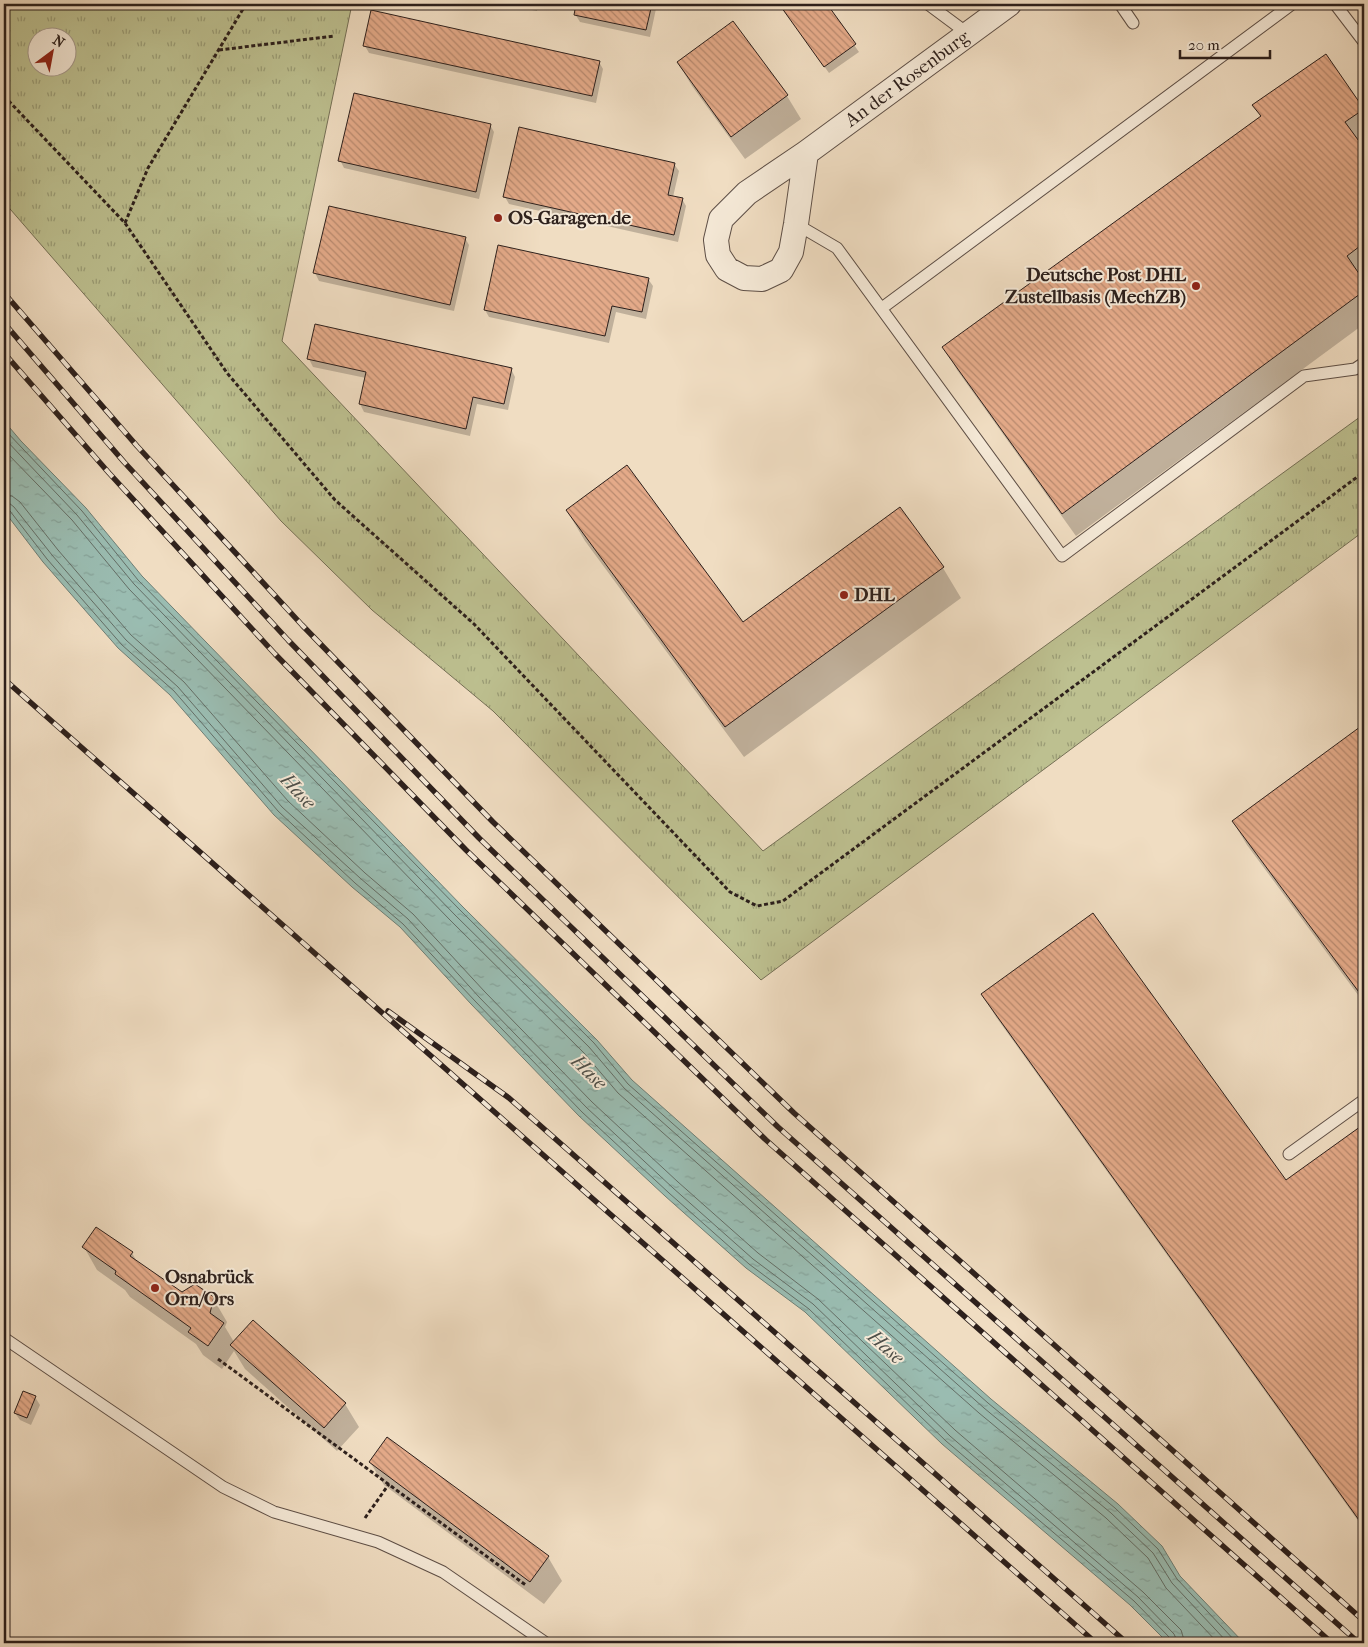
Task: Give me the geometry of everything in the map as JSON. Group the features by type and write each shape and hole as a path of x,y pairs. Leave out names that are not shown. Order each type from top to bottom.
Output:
{"street":[{"name":"An der Rosenburg","path":"806,153 791,252 781,270 762,279 744,278 728,269 718,255 716,240 721,219 747,193 806,153 1009,4"}],"lane":[{"path":"928,4 968,33"},
{"path":"1120,4 1133,23"},
{"path":"882,308 1292,4"},
{"path":"1335,4 1364,42"},
{"path":"796,224 838,248 1062,556 1304,376 1355,370 1364,363"},
{"path":"1290,1154 1364,1100"},
{"path":"4,1338 223,1487 274,1512 378,1542 443,1572 546,1643"}],"path":[{"path":"125,223 148,168 246,4"},
{"path":"218,50 334,36"},
{"path":"4,96 125,223 227,373 335,500 474,624 730,892 757,906 783,901 1364,472"},
{"path":"218,1359 527,1586"},
{"path":"353,1535 389,1484"}],"green space":[{"path":"4,4 352,4 282,341 763,851 1364,414 1364,531 761,980 493,711 372,610 281,521 4,202"}],"water":[{"name":"Hase","path":"4,421 86,508 142,576 463,907 597,1040 632,1080 991,1399 1118,1504 1162,1546 1180,1576 1244,1643 1168,1643 1130,1605 942,1444 805,1312 746,1268 579,1116 400,927 352,887 274,815 170,695 118,648 43,562 4,511"}],"building":[{"path":"576,4 652,4 646,30 574,15"},
{"path":"779,4 827,4 856,44 824,67"},
{"path":"371,10 600,61 592,96 363,46"},
{"path":"733,21 788,95 731,137 677,62"},
{"name":"Deutsche Post DHL Zustellbasis (MechZB)","path":"1326,54 1364,109 1345,122 1364,148 1364,243 1347,256 1364,281 1364,291 1062,514 942,347 1261,116 1252,105"},
{"path":"354,93 491,124 476,192 338,161"},
{"path":"519,127 675,163 668,195 683,198 674,235 503,197"},
{"path":"329,206 466,237 450,305 313,273"},
{"path":"498,245 649,278 642,312 612,306 605,336 484,310"},
{"path":"315,324 512,368 504,404 473,397 466,429 359,404 366,372 307,359"},
{"name":"DHL","path":"627,465 743,622 900,507 944,567 725,727 566,510"},
{"path":"1364,724 1364,999 1232,821"},
{"path":"1093,913 1286,1180 1364,1124 1364,1527 981,994"},
{"name":"Osnabrück Orn/Ors","path":"96,1227 133,1252 130,1256 182,1292 195,1284 214,1297 210,1313 224,1323 208,1346 188,1332 191,1328 115,1274 116,1271 82,1247"},
{"path":"253,1320 346,1403 324,1428 230,1345"},
{"path":"23,1391 36,1396 27,1418 14,1413"},
{"path":"387,1437 549,1556 530,1582 369,1462"}],"railway":[{"path":"4,293 137,446 302,625 493,822 794,1113 1364,1621"},
{"path":"4,323 124,462 288,640 479,838 778,1127 1359,1643"},
{"path":"4,353 109,473 275,654 466,850 766,1140 1332,1643"},
{"path":"4,679 1096,1643"},
{"path":"388,1011 509,1098 1127,1643"}],"place":[{"name":"OS-Garagen.de","path":"498,218"},
{"name":"Deutsche Post DHL Zustellbasis (MechZB)","path":"1196,286"},
{"name":"DHL","path":"844,595"},
{"name":"Osnabrück Orn/Ors","path":"155,1288"}]}
